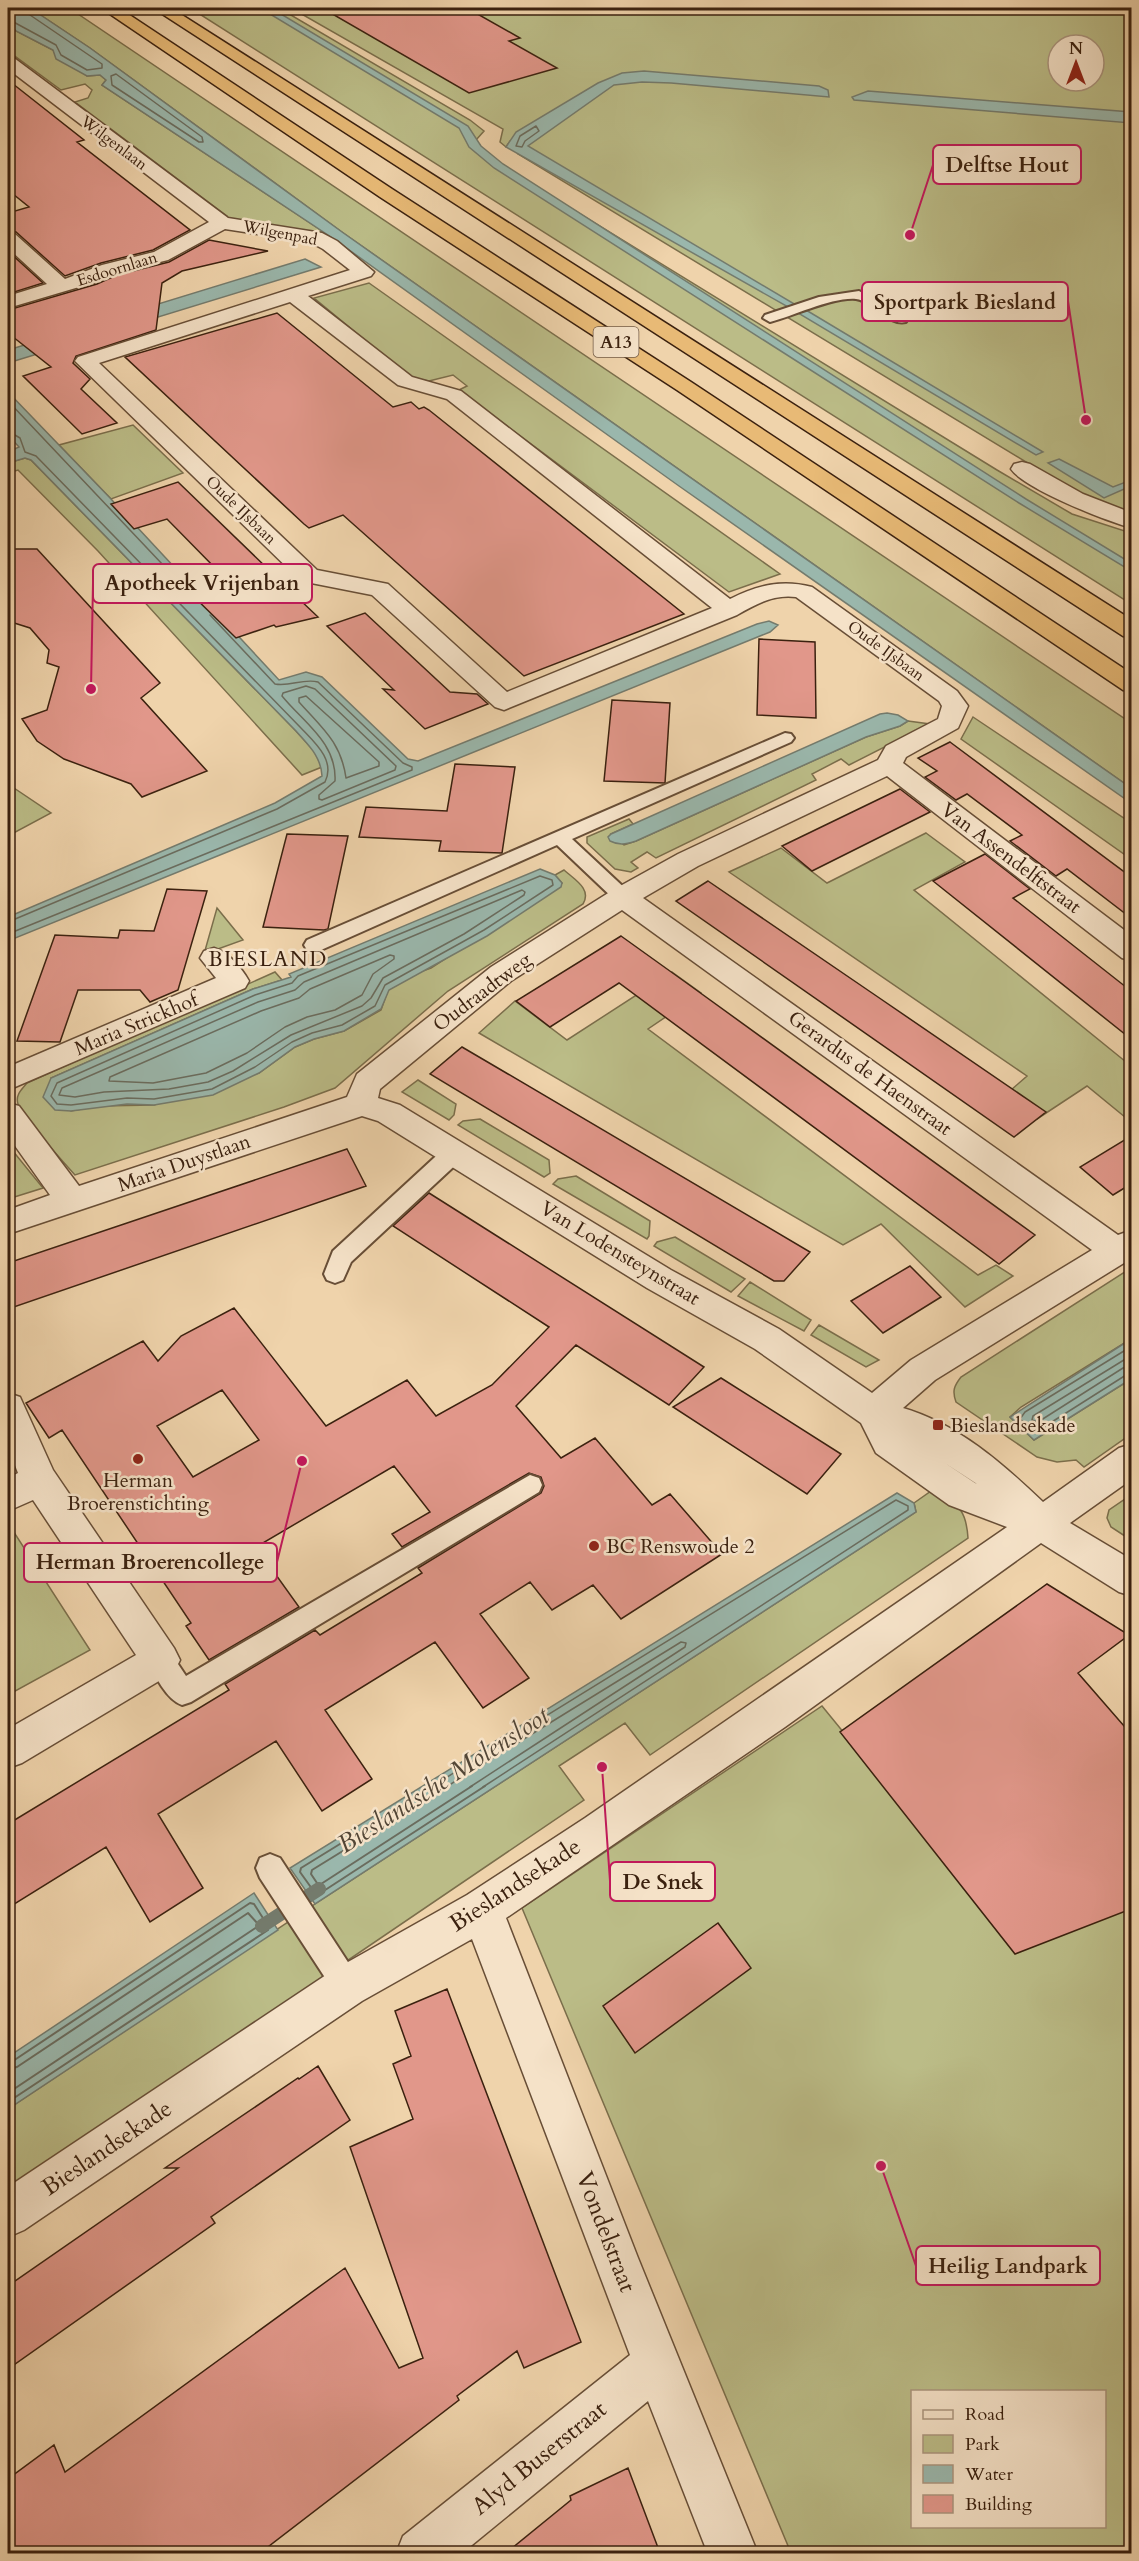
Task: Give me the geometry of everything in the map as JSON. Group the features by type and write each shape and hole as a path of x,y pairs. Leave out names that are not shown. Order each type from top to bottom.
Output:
{"highway":[{"name":"A13","path":"109,8 386,193 694,393 1131,685"},
{"name":"A13","path":"160,8 861,454 1131,631"}],"street":[{"name":"Wilgenlaan","path":"8,61 222,223"},
{"name":"Wilgenpad","path":"222,223 315,237 330,245 364,272"},
{"name":"Esdoornlaan","path":"8,302 90,278 110,268 161,256 222,223"},
{"path":"8,238 62,286"},
{"name":"Oude IJsbaan","path":"364,272 85,361 309,576 380,589 504,702 729,610 747,599 775,589 794,588 804,592 948,696 955,706 949,723 895,752 889,765"},
{"path":"292,294 405,381 454,395 729,610"},
{"path":"1022,470 1072,499 1098,511 1131,521"},
{"name":"Oudraadtweg","path":"362,1104 363,1093 368,1082 501,974 623,897 688,860 889,765"},
{"name":"Van Assendelftstraat","path":"889,765 1131,951"},
{"name":"Gerardus de Haenstraat","path":"623,897 1124,1246"},
{"name":"Maria Strickhof","path":"8,1079 236,981 214,957"},
{"name":"Van Lodensteynstraat","path":"362,1104 389,1113 659,1280 767,1339 873,1413 888,1443 962,1494 1041,1524 1131,1580"},
{"name":"Maria Duystlaan","path":"8,1222 362,1104"},
{"path":"8,1114 72,1201"},
{"path":"873,1413 923,1370 1124,1246"},
{"path":"8,1407 23,1487 161,1660 8,1750"},
{"name":"Bieslandsekade","path":"8,2214 346,1986 482,1910 771,1714 1131,1459"},
{"name":"Vondelstraat","path":"482,1910 657,2363 734,2553"},
{"name":"Alyd Buserstraat","path":"421,2553 657,2363"}],"lane":[{"path":"770,318 824,300 860,295 901,319"},
{"path":"314,945 785,738"},
{"path":"558,837 623,897"},
{"path":"335,1274 341,1257 455,1152"},
{"path":"161,1660 182,1693 530,1485"},
{"path":"270,1868 346,1986"}],"green space":[{"path":"30,8 69,8 1131,723 1131,788 342,232 90,48"},
{"path":"190,8 279,8 470,120 484,131 476,140 489,158 1072,514 1131,533 1131,604"},
{"path":"291,8 1131,8 1131,513 1087,499 518,154 529,144 510,141 506,147 500,142 503,129"},
{"path":"8,21 16,31 53,50 87,76 100,75 106,80 102,85 331,237 223,218 227,216 75,102 88,98 92,90 85,84 61,90 8,51"},
{"path":"369,283 780,574 729,592 459,390 467,386 453,375 429,381 411,378 314,298"},
{"path":"133,425 183,473 111,499 59,445"},
{"path":"25,458 31,460 296,731 314,751 322,767 302,775 98,551 18,470 8,473 8,463"},
{"path":"973,717 1131,823 1131,859 961,739"},
{"path":"908,721 930,724 849,765 841,759 812,774 816,780 656,858 647,852 631,862 638,868 631,872 615,869 587,843 587,837 629,819 633,824 611,834 624,845 636,841 866,737 900,726"},
{"path":"8,784 51,813 8,836"},
{"path":"926,833 965,862 914,890 1131,1066 1131,1122 1087,1086 1037,1119 1003,1097 1027,1076 729,872 781,848 827,883"},
{"path":"564,870 584,889 583,904 448,991 335,1088 284,1107 75,1175 35,1129 18,1104 18,1095 27,1083 275,972 282,980 253,989 51,1078 71,1111 99,1106 154,1105 259,1073 295,1047 344,1031 381,1010 388,990 414,974 431,968 562,883 555,875"},
{"path":"217,908 243,940 204,954"},
{"path":"672,972 701,993 648,1029 978,1275 996,1265 1013,1276 965,1307 881,1224 843,1245 479,1033 515,1001 567,1040"},
{"path":"418,1080 456,1104 454,1115 449,1120 402,1092"},
{"path":"480,1119 549,1160 550,1173 544,1177 458,1125 463,1121"},
{"path":"8,1145 43,1188 8,1199"},
{"path":"576,1176 650,1221 647,1239 553,1184 558,1179"},
{"path":"675,1237 745,1279 731,1292 654,1246 657,1242"},
{"path":"1131,1268 1131,1339 1021,1407 1010,1417 1034,1440 1131,1379 1131,1434 1084,1467 1076,1460 1057,1462 1037,1457 956,1402 954,1389 961,1377"},
{"path":"750,1282 811,1320 804,1331 738,1296"},
{"path":"819,1325 879,1360 866,1367 811,1335"},
{"path":"934,1489 963,1514 968,1538 650,1755 625,1723 559,1766 584,1800 8,2191 8,2109 315,1904 916,1512 914,1503"},
{"path":"1131,1495 1131,1540 1111,1527 1107,1518 1109,1510"},
{"path":"8,1523 90,1650 8,1695"},
{"path":"822,1706 1014,1941 1131,1900 1131,2553 791,2553 522,1908"}],"water":[{"path":"8,8 30,8 90,48 342,232 1131,788 1131,803 679,486 331,237 102,85 106,80 100,75 87,76 56,59 53,50 16,31 8,21"},
{"path":"260,8 271,8 468,126 481,146 503,164 1026,499 1131,563 1131,571 1019,503 494,168 469,147 459,128"},
{"path":"644,71 819,86 828,90 829,97 671,83 642,82 614,85 528,146 796,305 788,307 506,147 516,132 598,83 622,73"},
{"path":"868,91 1131,112 1131,123 854,100 852,97"},
{"path":"305,259 321,267 8,363 8,350"},
{"path":"806,310 1043,452 1036,455 798,313"},
{"path":"8,392 279,680 306,672 322,677 408,759 418,761 757,624 769,621 778,625 770,632 8,941 8,917 275,803 322,776 319,762 296,731 31,460 25,458 8,463 8,452 19,447 8,435"},
{"path":"1059,459 1113,487 1131,480 1131,486 1104,498 1048,463"},
{"path":"880,714 898,715 908,721 900,726 866,737 636,841 620,844 610,841 608,837"},
{"path":"540,869 555,875 562,883 561,887 487,936 389,990 381,1009 344,1031 295,1047 259,1073 213,1095 154,1105 127,1104 71,1111 55,1110 43,1097 51,1078 253,989 291,977 289,974"},
{"path":"1131,1339 1131,1379 1034,1440 1010,1417"},
{"path":"897,1493 914,1503 916,1512 315,1904 290,1868"},
{"path":"254,1893 278,1930 8,2109 8,2057"}],"building":[{"path":"322,8 467,8 520,38 509,41 557,68 469,93"},
{"path":"8,80 84,140 77,142 190,230 153,250 101,263 65,276 16,232 8,230 8,213 29,207 8,190"},
{"path":"209,240 268,251 182,271 162,283 156,330 76,356 73,363 90,379 81,389 117,423 82,434 23,376 51,367 8,333 8,310 97,284 117,275 169,262"},
{"path":"8,251 43,283 8,294"},
{"path":"277,313 393,407 411,402 419,409 424,407 429,410 684,614 524,676 343,515 309,528 125,357"},
{"path":"178,482 318,617 276,627 274,625 236,638 182,585 219,572 167,519 134,529 111,504"},
{"path":"8,549 37,549 160,683 141,698 207,771 142,797 131,784 64,759 37,741 22,719 47,710 59,667 47,663 49,650 30,628 11,622 14,609 8,602"},
{"path":"365,613 450,692 477,694 488,704 425,729 383,689 394,690 327,626"},
{"path":"759,639 815,642 816,718 757,715"},
{"path":"612,700 670,703 665,783 604,781"},
{"path":"950,742 1131,877 1131,918 1067,869 1056,876 1010,841 1022,835 967,794 956,800 925,777 937,771 918,758"},
{"path":"455,764 515,767 502,853 439,851 441,841 359,837 366,807 447,811"},
{"path":"900,789 930,812 812,871 782,846"},
{"path":"287,834 348,836 328,929 263,927"},
{"path":"985,854 1030,889 1013,898 1131,991 1131,1039 933,881"},
{"path":"708,881 1046,1112 1014,1137 676,901"},
{"path":"167,889 207,891 178,990 150,1002 140,990 78,990 60,1042 17,1041 55,935 118,938 120,930 154,931"},
{"path":"621,936 1035,1235 999,1264 619,983 550,1027 516,1001"},
{"path":"462,1047 810,1252 784,1281 774,1281 430,1074"},
{"path":"1131,1136 1131,1184 1113,1195 1080,1167"},
{"path":"347,1149 366,1186 8,1309 8,1263"},
{"path":"429,1193 704,1367 669,1405 576,1345 516,1406 561,1458 595,1438 652,1505 670,1494 722,1554 621,1619 593,1585 552,1610 530,1582 480,1614 529,1678 483,1708 435,1642 325,1710 372,1779 322,1811 276,1741 158,1814 203,1888 150,1922 106,1847 8,1908 8,1824 229,1690 225,1684 315,1630 320,1635 422,1573 418,1568 541,1493 544,1486 541,1477 529,1473 402,1547 392,1534 430,1512 394,1466 256,1547 299,1607 209,1660 186,1626 191,1623 62,1430 49,1438 26,1403 143,1341 158,1361 181,1336 234,1308 326,1426 407,1380 436,1416 492,1385 549,1327 393,1226","holes":["222,1390 259,1440 193,1477 157,1426"]},
{"path":"910,1266 941,1297 883,1333 851,1301"},
{"path":"721,1378 841,1454 807,1494 673,1407"},
{"path":"1047,1584 1129,1635 1078,1673 1131,1734 1131,1909 1015,1954 840,1732"},
{"path":"718,1923 751,1968 635,2053 603,2006"},
{"path":"447,1989 581,2342 524,2368 517,2351 457,2396 459,2400 260,2553 8,2553 8,2479 54,2445 65,2472 345,2268 399,2368 423,2358 350,2147 413,2119 393,2064 411,2056 395,2011"},
{"path":"318,2066 350,2120 211,2217 215,2223 8,2369 8,2286 178,2168 165,2168"},
{"path":"628,2468 660,2553 506,2553 571,2500 570,2496"}],"waterway":[{"name":"Bieslandsche Molensloot","path":"262,1926 319,1889"}],"place":[{"name":"Delftse Hout","path":"910,235"},
{"name":"Sportpark Biesland","path":"1086,420"},
{"name":"Apotheek Vrijenban","path":"91,689"},
{"name":"Bieslandsekade","path":"938,1425"},
{"name":"Herman Broerenstichting","path":"138,1459"},
{"name":"Herman Broerencollege","path":"302,1461"},
{"name":"BC Renswoude 2","path":"594,1546"},
{"name":"De Snek","path":"602,1767"},
{"name":"Heilig Landpark","path":"881,2166"}],"district":[{"name":"BIESLAND","path":"268,959"}]}
